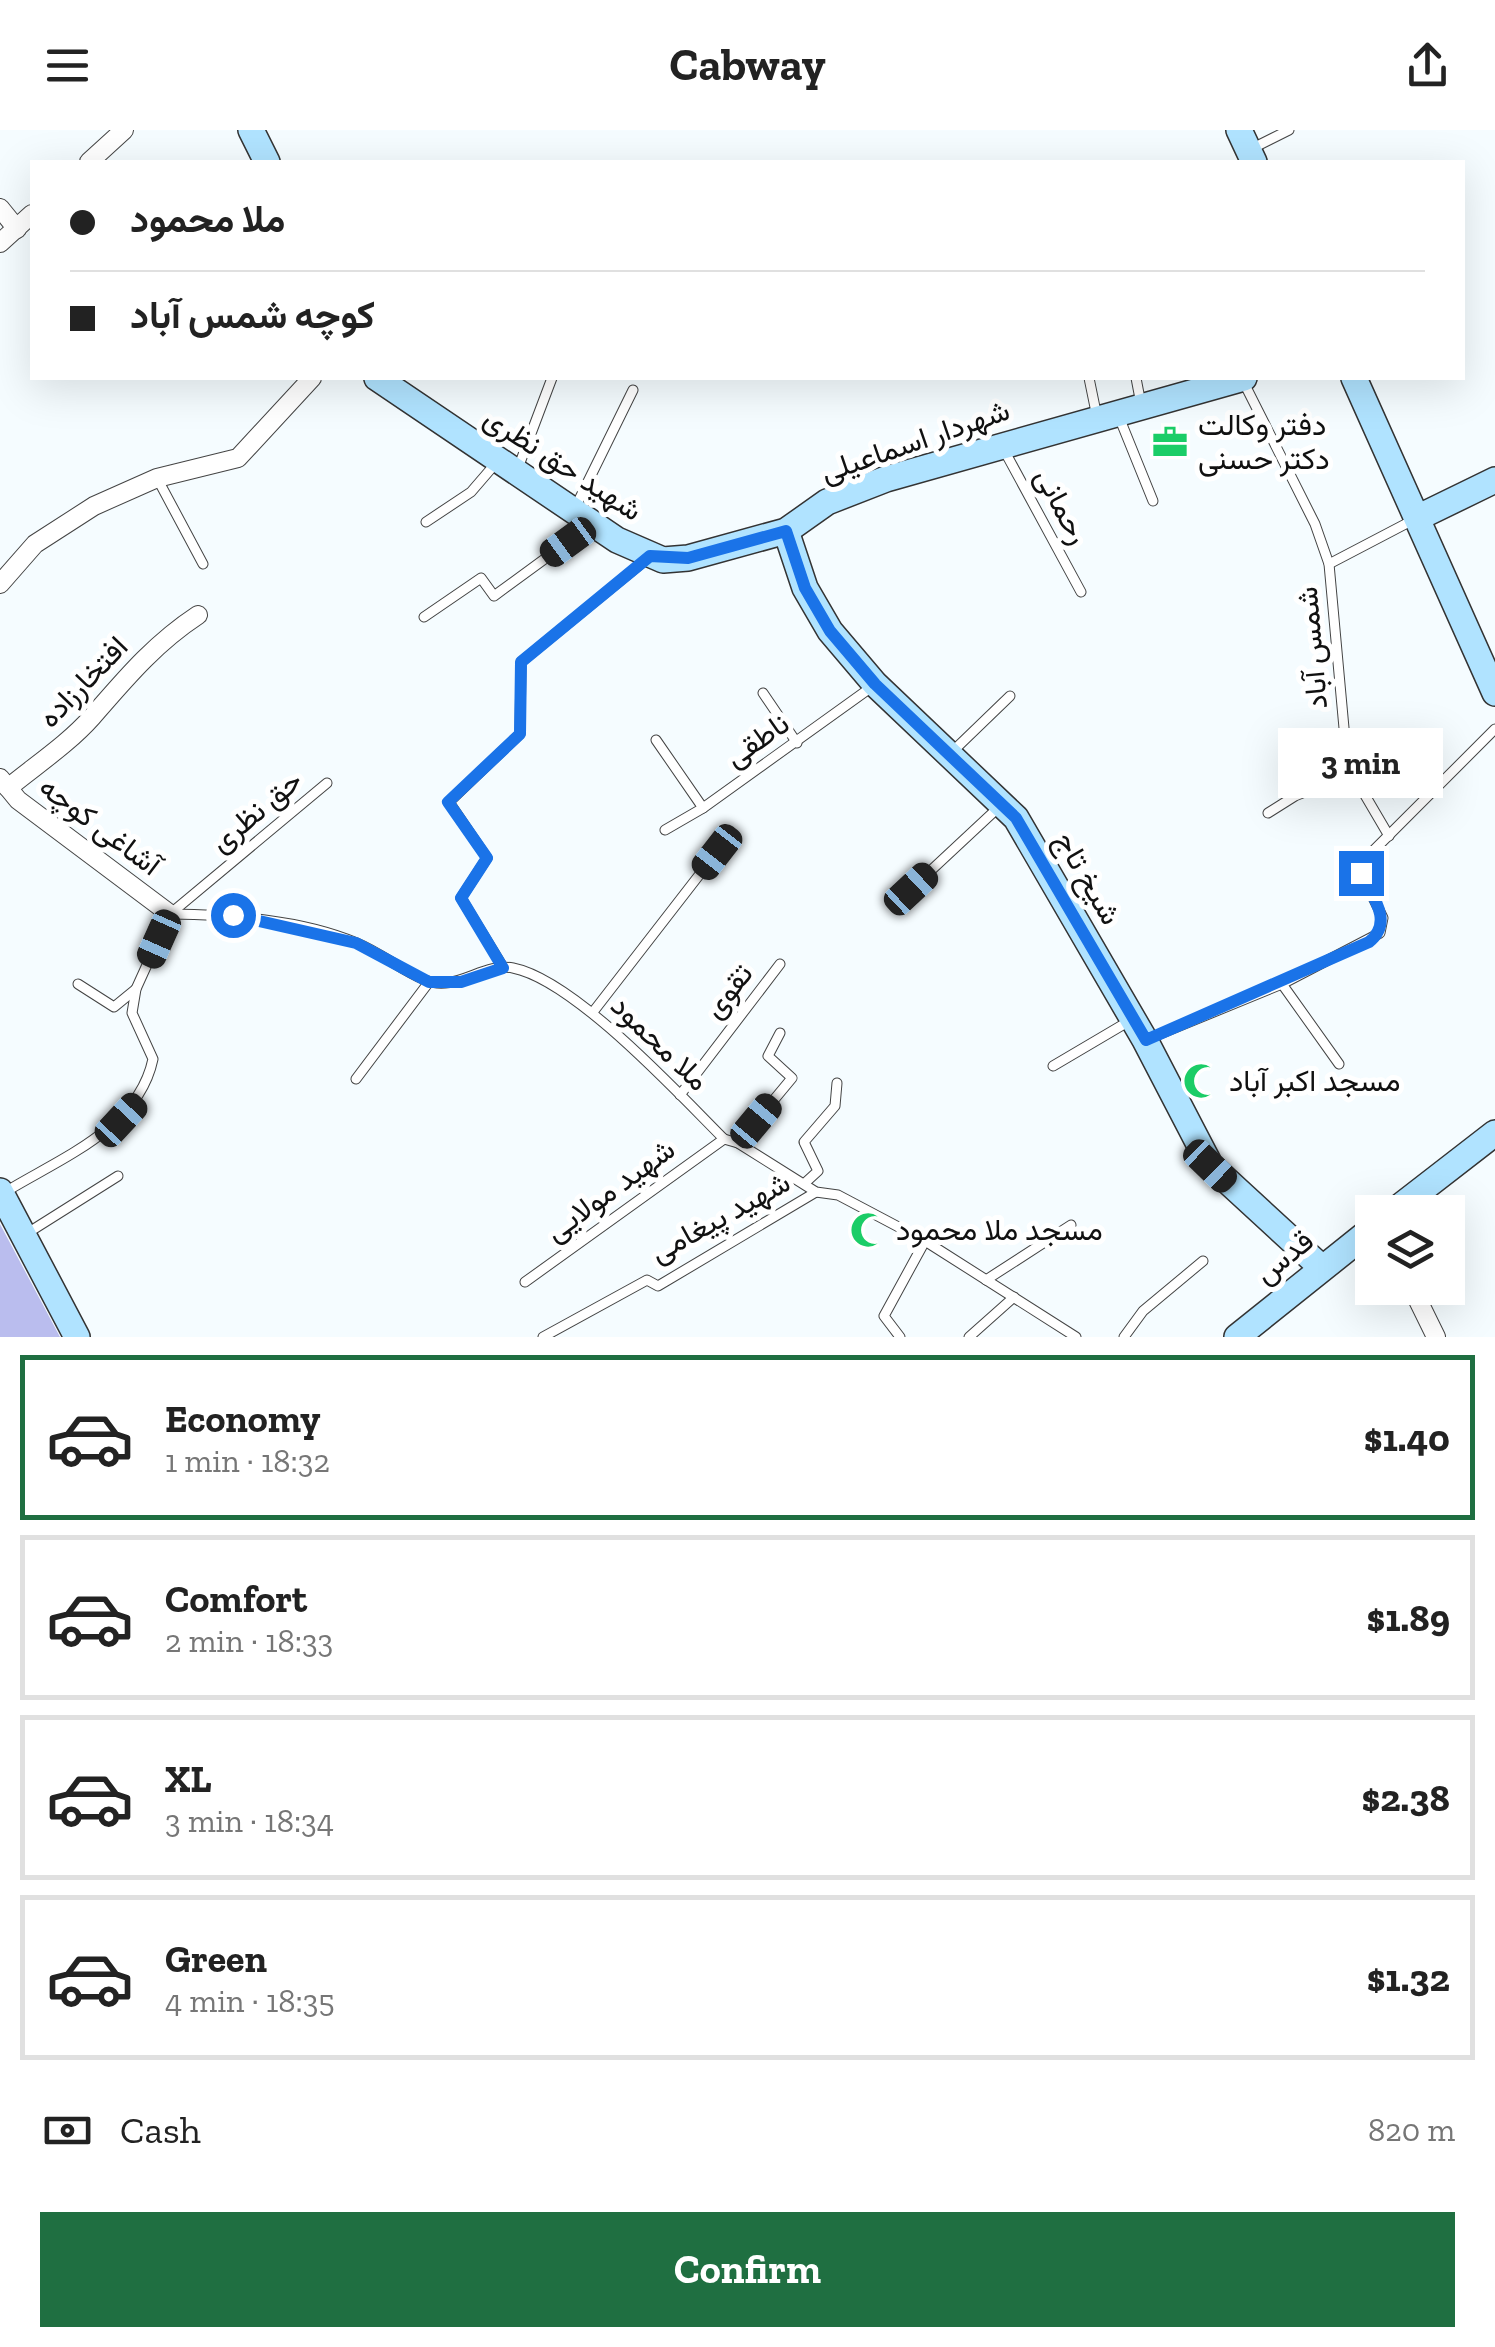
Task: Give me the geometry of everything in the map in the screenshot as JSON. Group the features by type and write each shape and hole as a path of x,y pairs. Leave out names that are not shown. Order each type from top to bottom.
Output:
{"street":[{"path":"91,160 124,130"},
{"path":"252,130 266,160"},
{"path":"0,208 17,229"},
{"path":"0,243 30,216"},
{"path":"0,584 35,544 94,506 157,478 238,458 310,380"},
{"name":"شهید حق نظری","path":"380,380 583,517 650,556 688,558 786,531"},
{"name":"شهردار اسماعیلی","path":"786,531 827,502 871,484 1000,444 1236,380"},
{"path":"1355,380 1495,693"},
{"path":"1417,518 1495,480"},
{"name":"شیخ تاج","path":"786,531 805,588 830,631 875,684 1016,818 1139,1029 1210,1166 1322,1268"},
{"name":"افتخارزاده","path":"0,811 9,788 92,716 106,695 167,635 198,615"},
{"name":"آشاغی کوچه","path":"9,788 170,914"},
{"path":"1416,1195 1495,1133"},
{"path":"1,1193 77,1337"},
{"path":"0,1223 60,1337"},
{"name":"قدس","path":"1237,1337 1355,1242"},
{"path":"1420,1305 1436,1337"}],"lane":[{"path":"1248,148 1289,130"},
{"path":"426,522 508,466 551,380"},
{"path":"1091,380 1119,413 1153,501"},
{"path":"1119,413 1135,380"},
{"name":"شمس آباد","path":"1244,380 1300,492 1329,564 1345,739 1352,773 1390,836"},
{"path":"424,617 481,578 494,596 583,517 633,390"},
{"name":"رحمانی","path":"1000,444 1081,592"},
{"path":"157,478 203,564"},
{"path":"1329,564 1417,518"},
{"path":"1,1193 121,1120 137,1103 153,1060 132,1013 136,989 170,914 233,915 356,943 429,982 461,982 503,968 461,898 487,858 448,802 520,734 521,662 650,556"},
{"name":"ناطقی","path":"664,830 798,743 875,684"},
{"path":"763,693 798,743"},
{"path":"950,754 1010,696"},
{"path":"1053,1066 1139,1029 1282,984 1380,933 1383,918 1361,873 1373,851 1495,729"},
{"path":"656,740 703,808"},
{"path":"1268,813 1295,796 1352,773"},
{"name":"حق نظری","path":"170,914 327,784"},
{"path":"911,889 1002,804"},
{"path":"593,1012 717,852"},
{"name":"تقوی","path":"680,1095 780,964"},
{"name":"ملا محمود","path":"503,968 515,968 593,1012 724,1139 738,1143 789,1177 806,1182 816,1192 838,1195 926,1241 1076,1337"},
{"path":"356,1079 429,982"},
{"path":"78,984 114,1007 136,989"},
{"path":"1282,984 1338,1064"},
{"path":"738,1143 792,1078 768,1056 780,1033"},
{"path":"806,1182 818,1171 804,1142 834,1106 837,1083"},
{"name":"شهید مولایی","path":"525,1282 724,1139"},
{"path":"23,1236 118,1176"},
{"name":"شهید پیغامی","path":"543,1337 647,1280 658,1286 816,1192"},
{"path":"986,1280 1071,1225"},
{"path":"900,1337 884,1316 926,1241"},
{"path":"1124,1337 1142,1311 1203,1261"},
{"path":"968,1337 1014,1298"}],"shaded area":[{"path":"0,1224 60,1337 0,1337"}],"place":[{"name":"دفتر وکالت دکتر حسنی","path":"1170,442"},
{"name":"مسجد اکبر آباد","path":"1201,1081"},
{"name":"مسجد ملا محمود","path":"868,1230"}],"route":[{"path":"233,915 356,943 429,982 461,982 503,968 461,898 487,858 448,802 520,734 521,662 650,556 663,560 688,558 786,531 805,588 830,631 875,684 1016,818 1146,1040 1282,984 1369,942 1380,933 1383,918 1361,873"}]}
